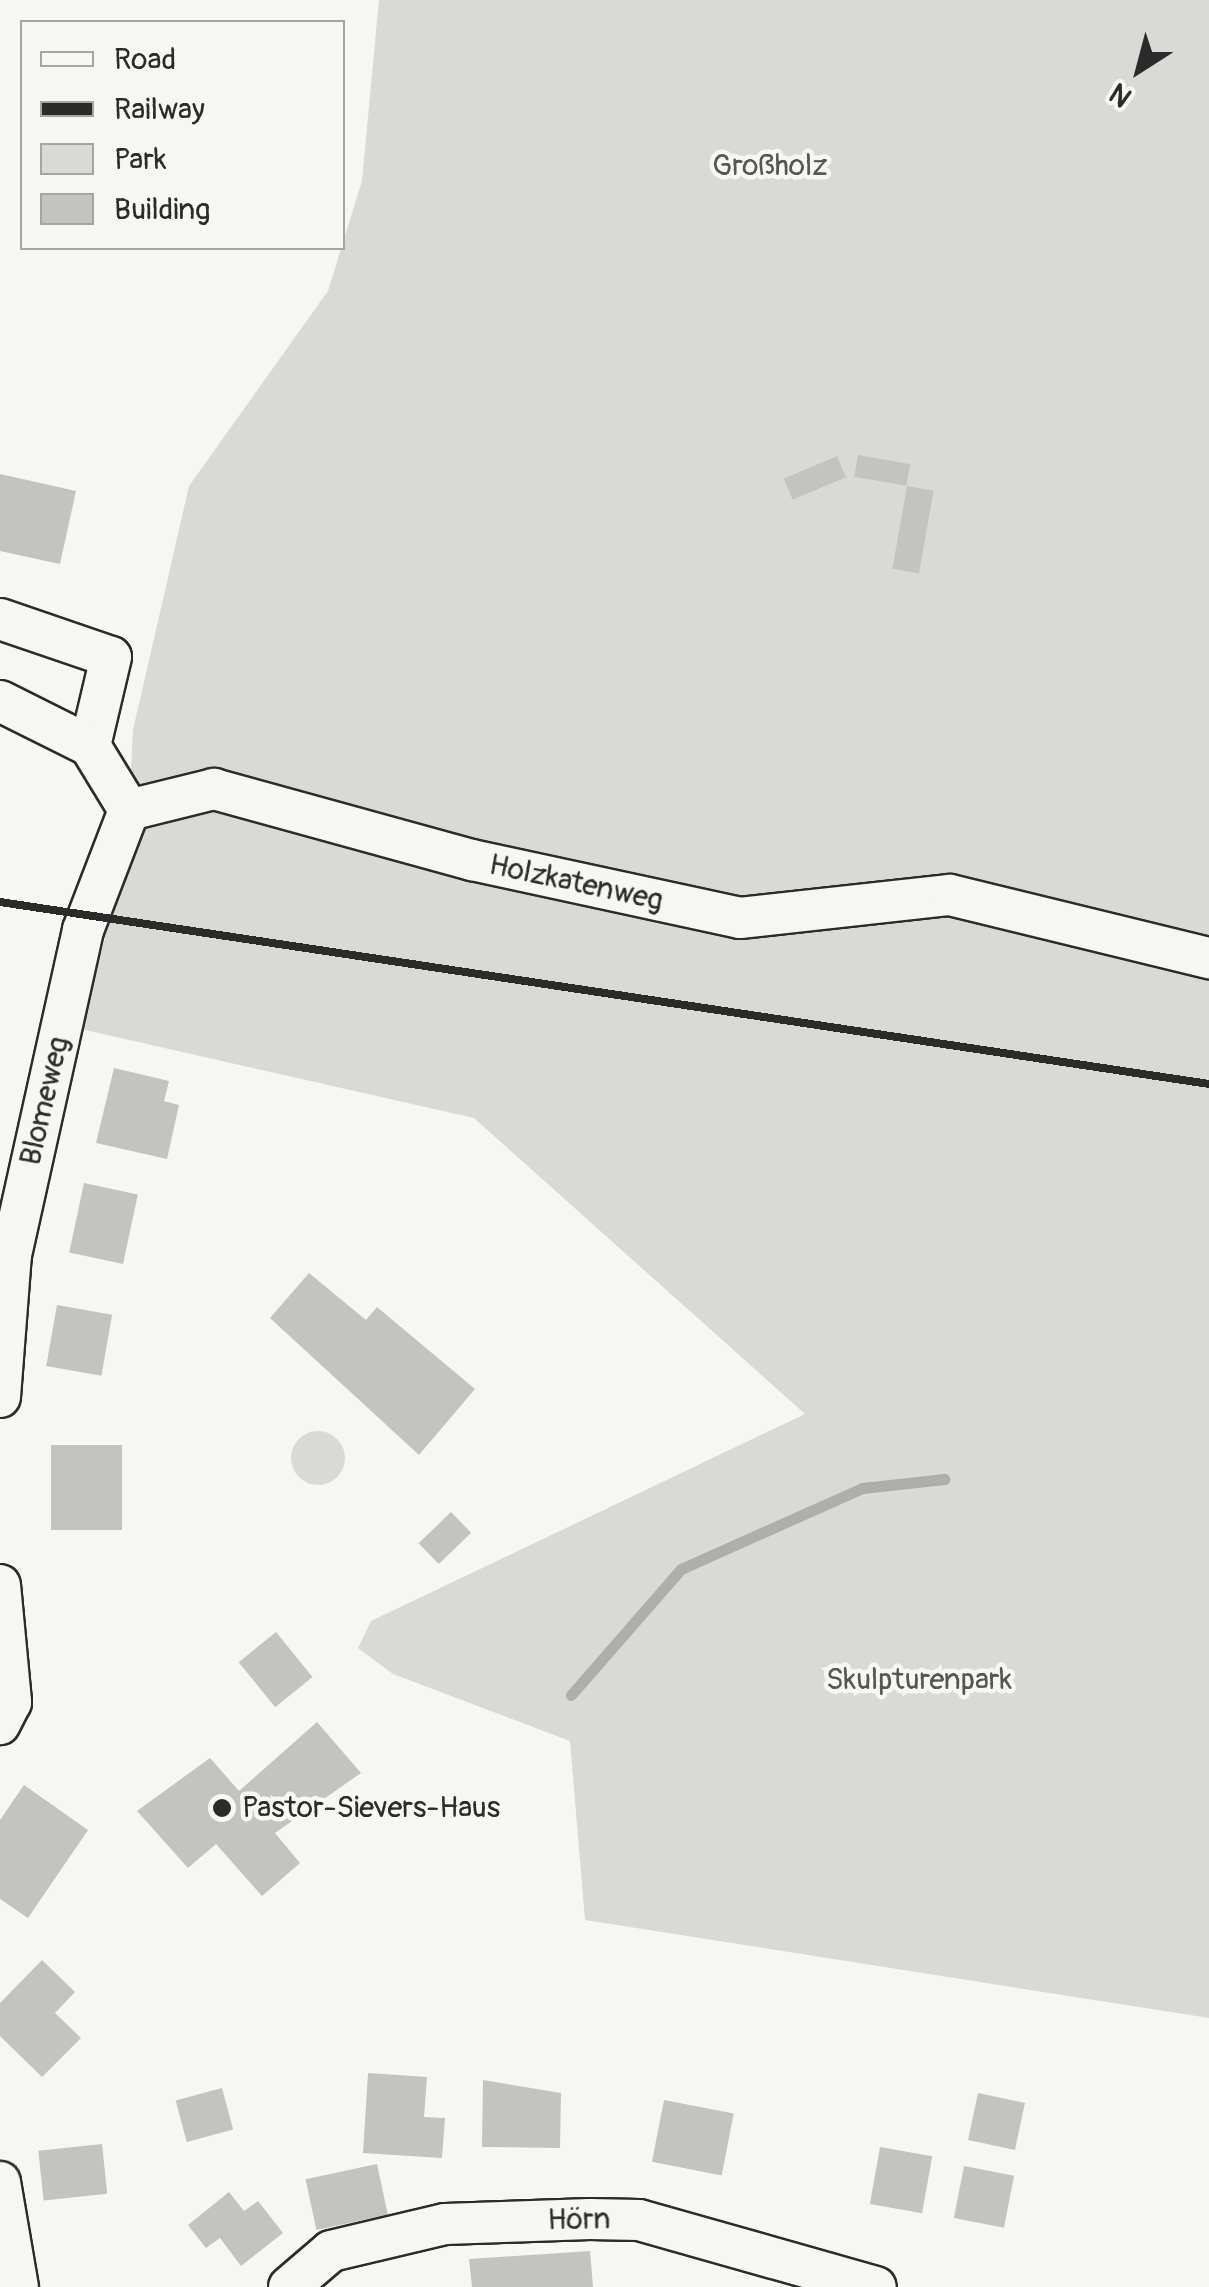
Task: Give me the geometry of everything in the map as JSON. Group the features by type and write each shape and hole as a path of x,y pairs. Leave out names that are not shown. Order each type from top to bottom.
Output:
{"street":[{"path":"0,618 111,657 90,746"},
{"path":"0,701 90,746 129,810"},
{"name":"Holzkatenweg","path":"129,810 214,789 472,860 740,918 950,895 1209,958"},
{"name":"Blomeweg","path":"0,1397 6,1254 93,894 129,810"},
{"path":"0,1584 12,1702 0,1724"},
{"path":"0,2182 18,2287"},
{"name":"Hörn","path":"288,2287 331,2251 446,2224 590,2219 639,2220 822,2283 876,2287"}],"green space":[{"path":"379,0 1209,0 1209,2018 585,1920 570,1741 393,1674 358,1648 371,1621 805,1414 474,1118 81,1029 105,938 93,894 129,810 133,730 189,486 328,291 341,250 345,250 345,236 362,181"},
{"path":"318,1431 337,1439 345,1458 337,1477 318,1485 299,1477 291,1458 299,1439"}],"building":[{"path":"858,455 910,464 906,486 854,477"},
{"path":"837,456 846,477 793,500 784,479"},
{"path":"0,474 76,491 60,564 0,551"},
{"path":"907,486 934,491 919,573 892,569"},
{"path":"114,1068 169,1081 164,1101 179,1105 167,1159 96,1143"},
{"path":"84,1183 138,1194 123,1264 69,1252"},
{"path":"309,1273 366,1320 377,1307 475,1389 419,1455 270,1318"},
{"path":"57,1305 112,1315 101,1376 46,1366"},
{"path":"51,1445 122,1445 122,1530 51,1530"},
{"path":"451,1512 471,1533 439,1564 419,1543"},
{"path":"276,1632 313,1677 275,1707 239,1662"},
{"name":"Pastor-Sievers-Haus","path":"317,1722 361,1773 275,1833 300,1863 262,1896 216,1844 188,1868 137,1811 210,1758 239,1791"},
{"path":"24,1785 88,1830 28,1918 0,1899 0,1820"},
{"path":"42,1960 75,1992 55,2013 81,2038 42,2077 0,2036 0,2003"},
{"path":"368,2073 427,2077 424,2117 445,2118 442,2158 363,2153"},
{"path":"483,2080 561,2093 560,2148 482,2147"},
{"path":"222,2088 233,2130 187,2142 176,2100"},
{"path":"978,2093 1025,2103 1015,2150 968,2140"},
{"path":"664,2100 734,2114 722,2175 652,2162"},
{"path":"102,2144 107,2194 44,2200 38,2151"},
{"path":"880,2147 932,2156 922,2213 870,2204"},
{"path":"377,2164 388,2215 316,2230 306,2179"},
{"path":"964,2166 1014,2176 1004,2228 954,2218"},
{"path":"229,2192 244,2211 258,2201 283,2233 241,2266 220,2238 206,2248 188,2225"},
{"path":"590,2251 593,2287 472,2287 469,2259"}],"waterway":[{"path":"571,1695 681,1569 862,1488 945,1479"}],"railway":[{"path":"0,902 1209,1084"}],"place":[{"name":"Pastor-Sievers-Haus","path":"222,1808"}],"park label":[{"name":"Großholz","path":"770,166"},
{"name":"Skulpturenpark","path":"919,1680"}]}
